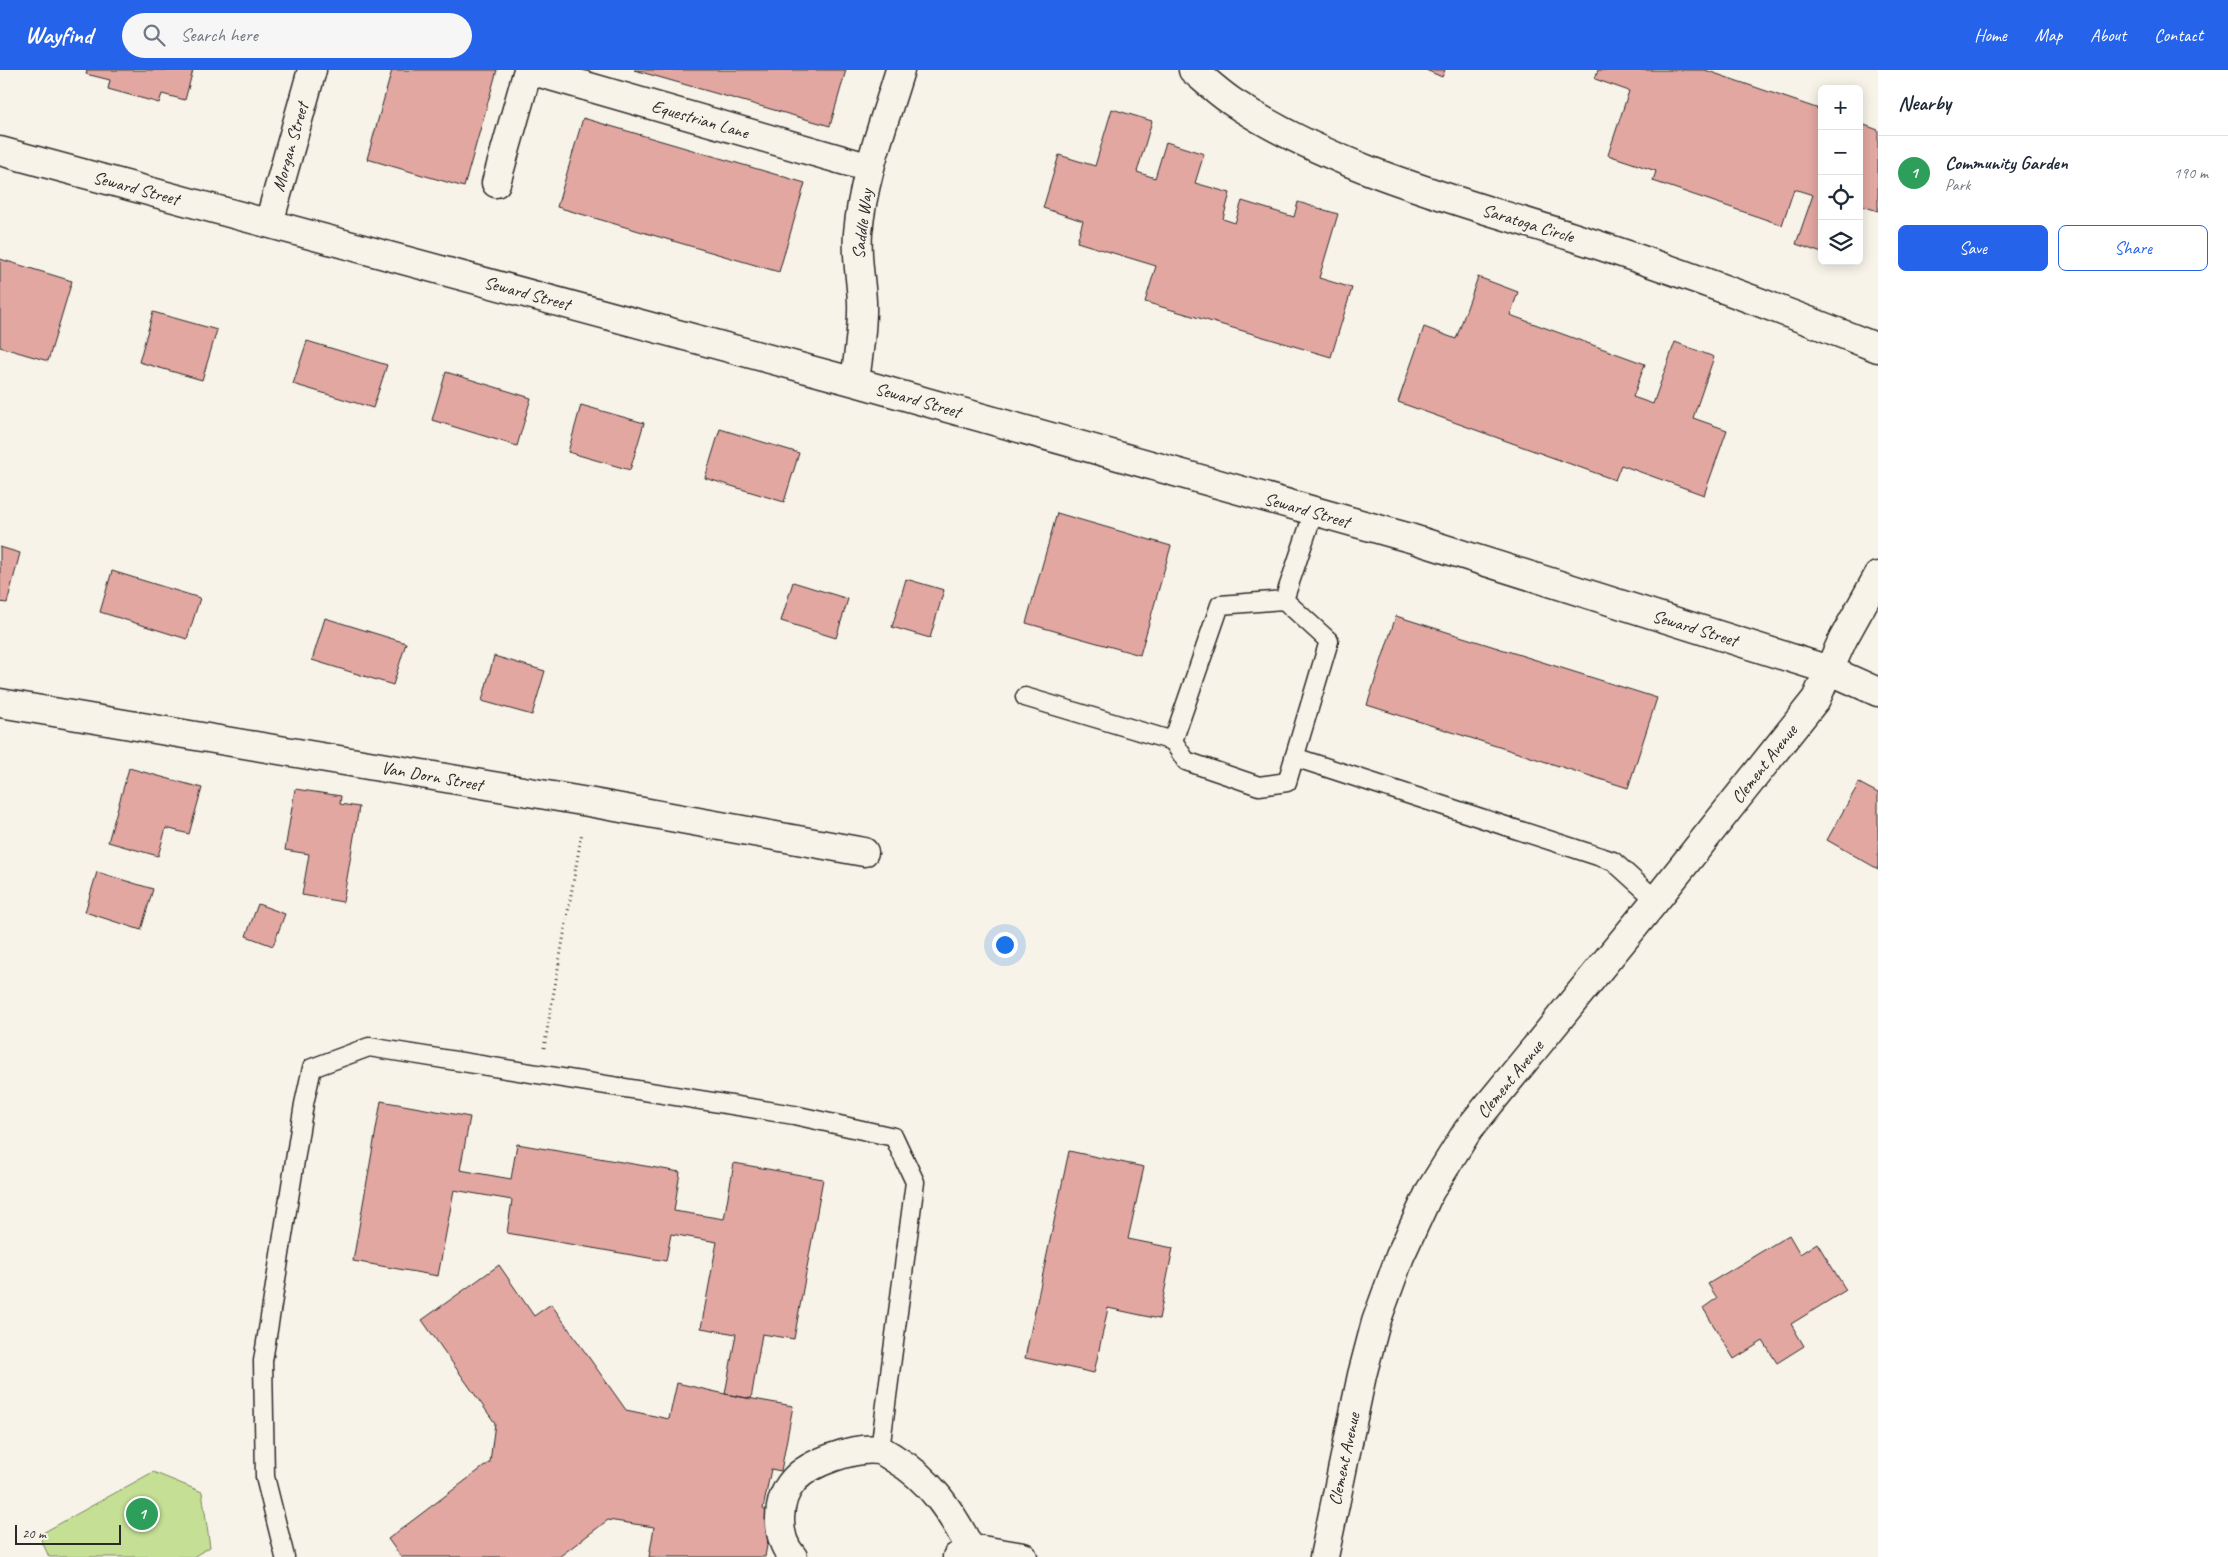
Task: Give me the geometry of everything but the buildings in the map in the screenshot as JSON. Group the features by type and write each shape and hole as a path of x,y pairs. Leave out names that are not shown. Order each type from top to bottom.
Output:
{"street":[{"name":"Morgan Street","path":"269,223 312,70"},
{"name":"Equestrian Lane","path":"496,183 529,70 870,168"},
{"name":"Saddle Way","path":"855,382 861,331 862,301 857,265 858,232 870,168 900,70"},
{"name":"Saratoga Circle","path":"1193,70 1233,103 1308,145 1401,183 1572,236 1765,303 1878,348"},
{"name":"Seward Street","path":"0,151 855,382 1410,538 1829,670 1878,692"},
{"name":"Clement Avenue","path":"1324,1557 1362,1375 1376,1322 1400,1256 1430,1191 1468,1130 1656,900 1816,699 1843,639 1878,576"},
{"name":"Van Dorn Street","path":"0,704 588,802 864,852"},
{"path":"793,1557 786,1550 779,1521 784,1498 794,1480 818,1463 852,1451 880,1450 904,1464 928,1484 954,1516 964,1552 1023,1557"}],"lane":[{"path":"1284,600 1314,511"},
{"path":"1025,698 1173,741 1186,761 1260,786 1287,782 1329,641 1284,600 1220,605 1173,741"},
{"path":"1294,756 1613,862 1656,900"},
{"path":"285,1557 265,1477 263,1361 304,1104 312,1068 369,1047 794,1115 894,1137 915,1182 880,1450"}],"path":[{"path":"541,1074 588,802"}],"green space":[{"path":"153,1472 202,1492 210,1547 193,1557 49,1557 39,1535"}],"place":[{"name":"Community Garden","path":"142,1514"}]}
